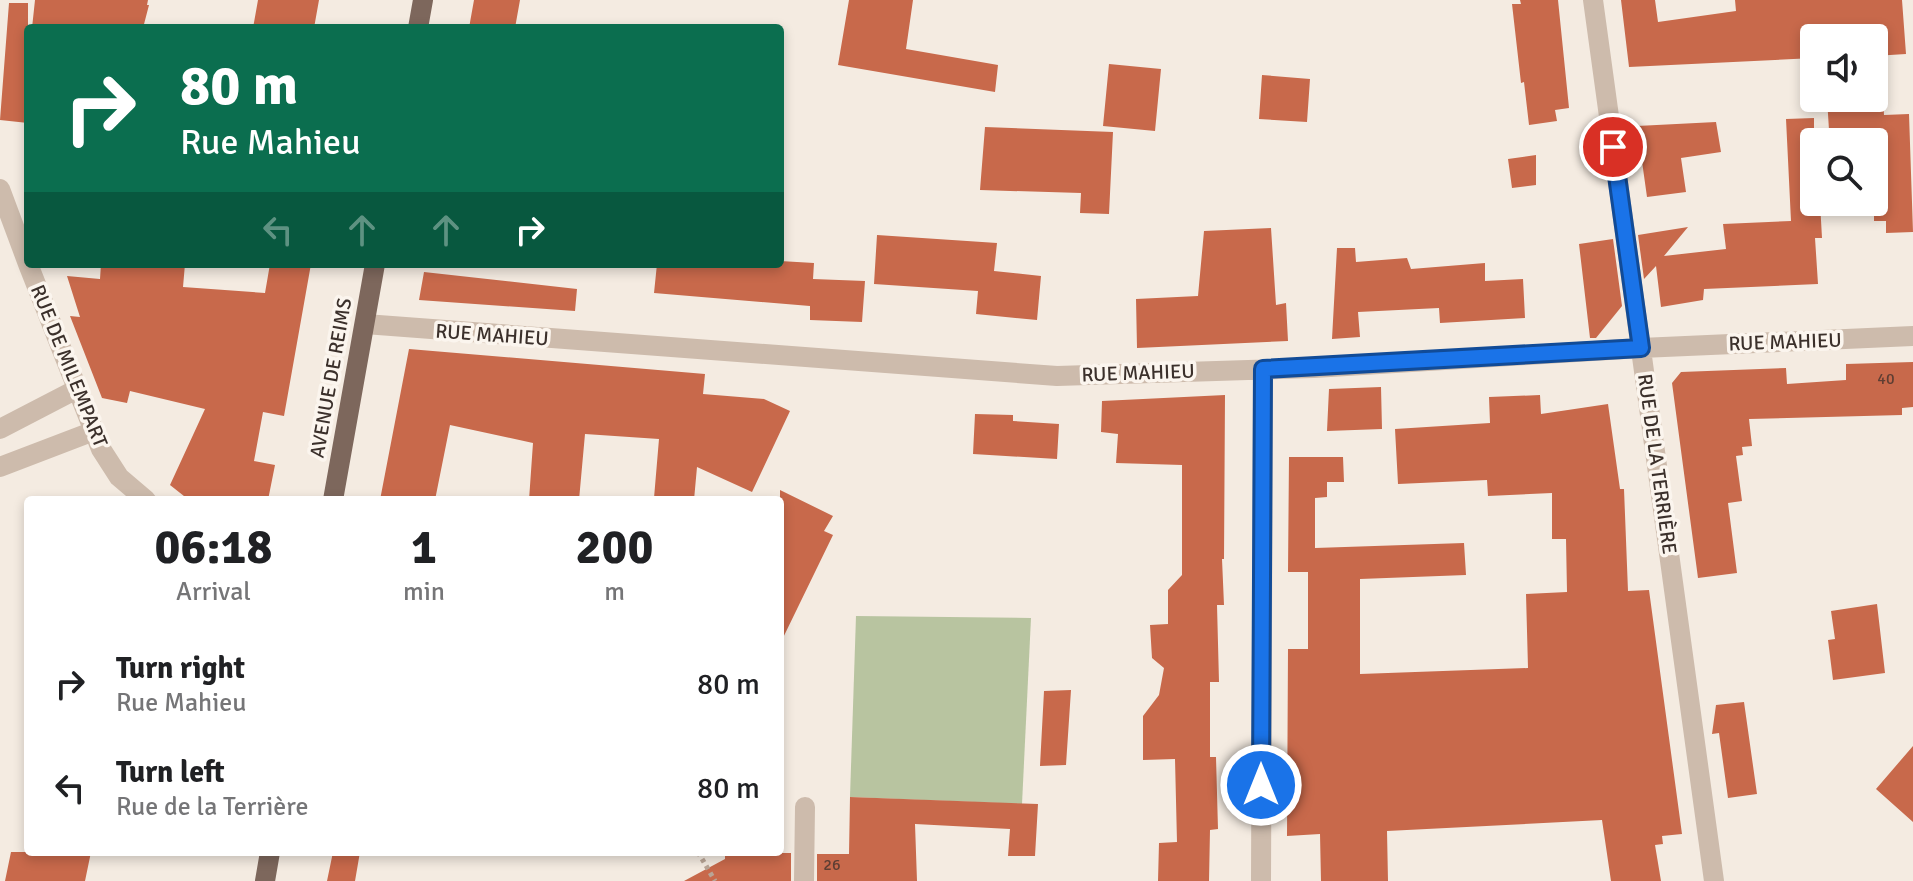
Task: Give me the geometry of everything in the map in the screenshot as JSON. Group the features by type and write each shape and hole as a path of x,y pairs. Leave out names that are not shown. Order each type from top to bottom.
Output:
{"main road":[{"path":"419,24 423,0"},
{"name":"AVENUE DE REIMS","path":"334,496 374,268"},
{"path":"265,881 269,856"}],"street":[{"name":"RUE DE LA TERRIÈRE","path":"1593,0 1714,881"},
{"name":"RUE DE MILEMPART","path":"0,189 24,253"},
{"name":"RUE DE MILEMPART","path":"30,268 101,449 119,477 141,496"},
{"name":"RUE MAHIEU","path":"365,324 1057,376 1263,369 1913,336"},
{"path":"1261,881 1263,369"},
{"path":"0,429 77,389"},
{"path":"0,467 94,431"},
{"path":"804,881 805,807"}],"path":[{"path":"700,856 715,881"}],"green space":[{"path":"856,616 1031,618 1022,804 850,797"}],"building":[{"path":"35,0 148,0 149,5 144,24 32,24"},
{"path":"258,0 319,0 315,24 254,24"},
{"path":"474,0 520,0 516,24 470,24"},
{"path":"849,0 913,0 906,49 998,65 995,92 838,65"},
{"path":"1520,0 1558,0 1569,108 1555,110 1557,121 1529,125 1512,4 1521,4"},
{"path":"1621,0 1655,0 1658,22 1736,11 1735,0 1902,0 1906,54 1888,55 1888,24 1800,24 1800,59 1629,67"},
{"path":"9,3 28,3 28,24 24,24 24,123 0,120"},
{"path":"1109,64 1161,69 1155,131 1103,126"},
{"path":"1262,75 1310,79 1307,122 1259,119"},
{"path":"1828,112 1909,114 1913,232 1886,233 1886,221 1874,221 1874,216 1888,216 1888,128 1829,128"},
{"path":"1814,118 1814,128 1800,128 1800,216 1821,216 1822,238 1815,238 1818,284 1704,289 1703,300 1661,307 1656,266 1644,279 1638,235 1688,227 1664,256 1726,249 1723,224 1791,221 1786,119"},
{"path":"1716,122 1721,152 1681,158 1686,192 1647,197 1637,126"},
{"path":"985,127 1113,132 1109,214 1080,213 1081,193 980,190"},
{"path":"1536,155 1536,185 1512,188 1508,159"},
{"path":"1271,228 1276,305 1286,303 1288,341 1137,348 1136,299 1198,296 1204,231"},
{"path":"877,235 997,243 994,271 1041,276 1037,320 976,314 978,291 874,284"},
{"path":"1613,239 1622,306 1596,338 1590,338 1579,244"},
{"path":"1337,248 1355,248 1356,262 1407,258 1411,269 1485,263 1485,281 1523,279 1525,318 1440,323 1439,308 1358,312 1360,337 1332,339"},
{"path":"784,261 814,263 813,279 865,281 862,322 810,320 810,306 654,293 657,268 784,268"},
{"path":"101,268 185,268 183,287 265,293 269,268 310,268 284,416 263,412 254,461 275,465 269,496 184,496 170,485 205,409 130,391 127,403 102,398 70,316 80,317 67,276 100,279"},
{"path":"424,272 577,289 575,311 419,300"},
{"path":"409,349 705,374 703,394 764,399 790,411 752,492 697,467 694,496 654,496 659,439 585,434 579,496 529,496 533,443 450,425 436,496 381,496"},
{"path":"1913,362 1913,407 1902,408 1902,415 1749,419 1752,446 1742,447 1743,455 1736,456 1742,501 1728,503 1737,573 1698,578 1672,383 1681,372 1786,368 1787,384 1846,380 1846,364"},
{"path":"1381,387 1382,429 1327,431 1329,389"},
{"path":"1225,395 1224,605 1217,605 1219,682 1210,682 1210,757 1216,757 1218,829 1210,830 1209,881 1158,881 1159,843 1177,842 1175,759 1143,760 1143,716 1159,695 1164,668 1152,658 1150,625 1168,624 1168,590 1182,575 1182,465 1116,463 1118,434 1101,432 1102,401"},
{"path":"1540,395 1541,414 1608,404 1620,489 1624,489 1628,591 1649,590 1682,834 1662,836 1663,844 1655,845 1661,881 1611,881 1602,820 1387,831 1388,881 1321,881 1320,834 1287,836 1288,649 1308,649 1308,572 1288,572 1289,457 1343,457 1344,482 1327,482 1327,497 1315,498 1315,548 1464,543 1466,575 1360,579 1360,674 1528,668 1526,594 1567,592 1566,539 1552,539 1552,493 1488,496 1487,480 1398,484 1395,429 1490,423 1489,397"},
{"path":"975,414 1013,415 1013,421 1059,424 1057,459 973,454"},
{"path":"780,490 833,516 824,531 833,535 784,636 784,496 780,496"},
{"path":"1877,604 1885,673 1833,680 1828,640 1835,639 1831,611"},
{"path":"1071,690 1066,765 1040,766 1044,691"},
{"path":"1744,702 1757,794 1728,798 1719,733 1712,734 1716,705"},
{"path":"1913,746 1913,822 1876,789"},
{"path":"850,797 1038,804 1035,856 1008,856 1010,829 915,824 917,881 817,881 817,854 849,854"},
{"path":"11,852 24,852 24,856 90,856 85,881 5,881"},
{"path":"784,853 791,853 791,881 684,881 725,859 725,856 784,856"},
{"path":"332,856 359,856 355,881 327,881"}],"route":[{"path":"1261,785 1263,369 1641,348 1613,147"}]}
